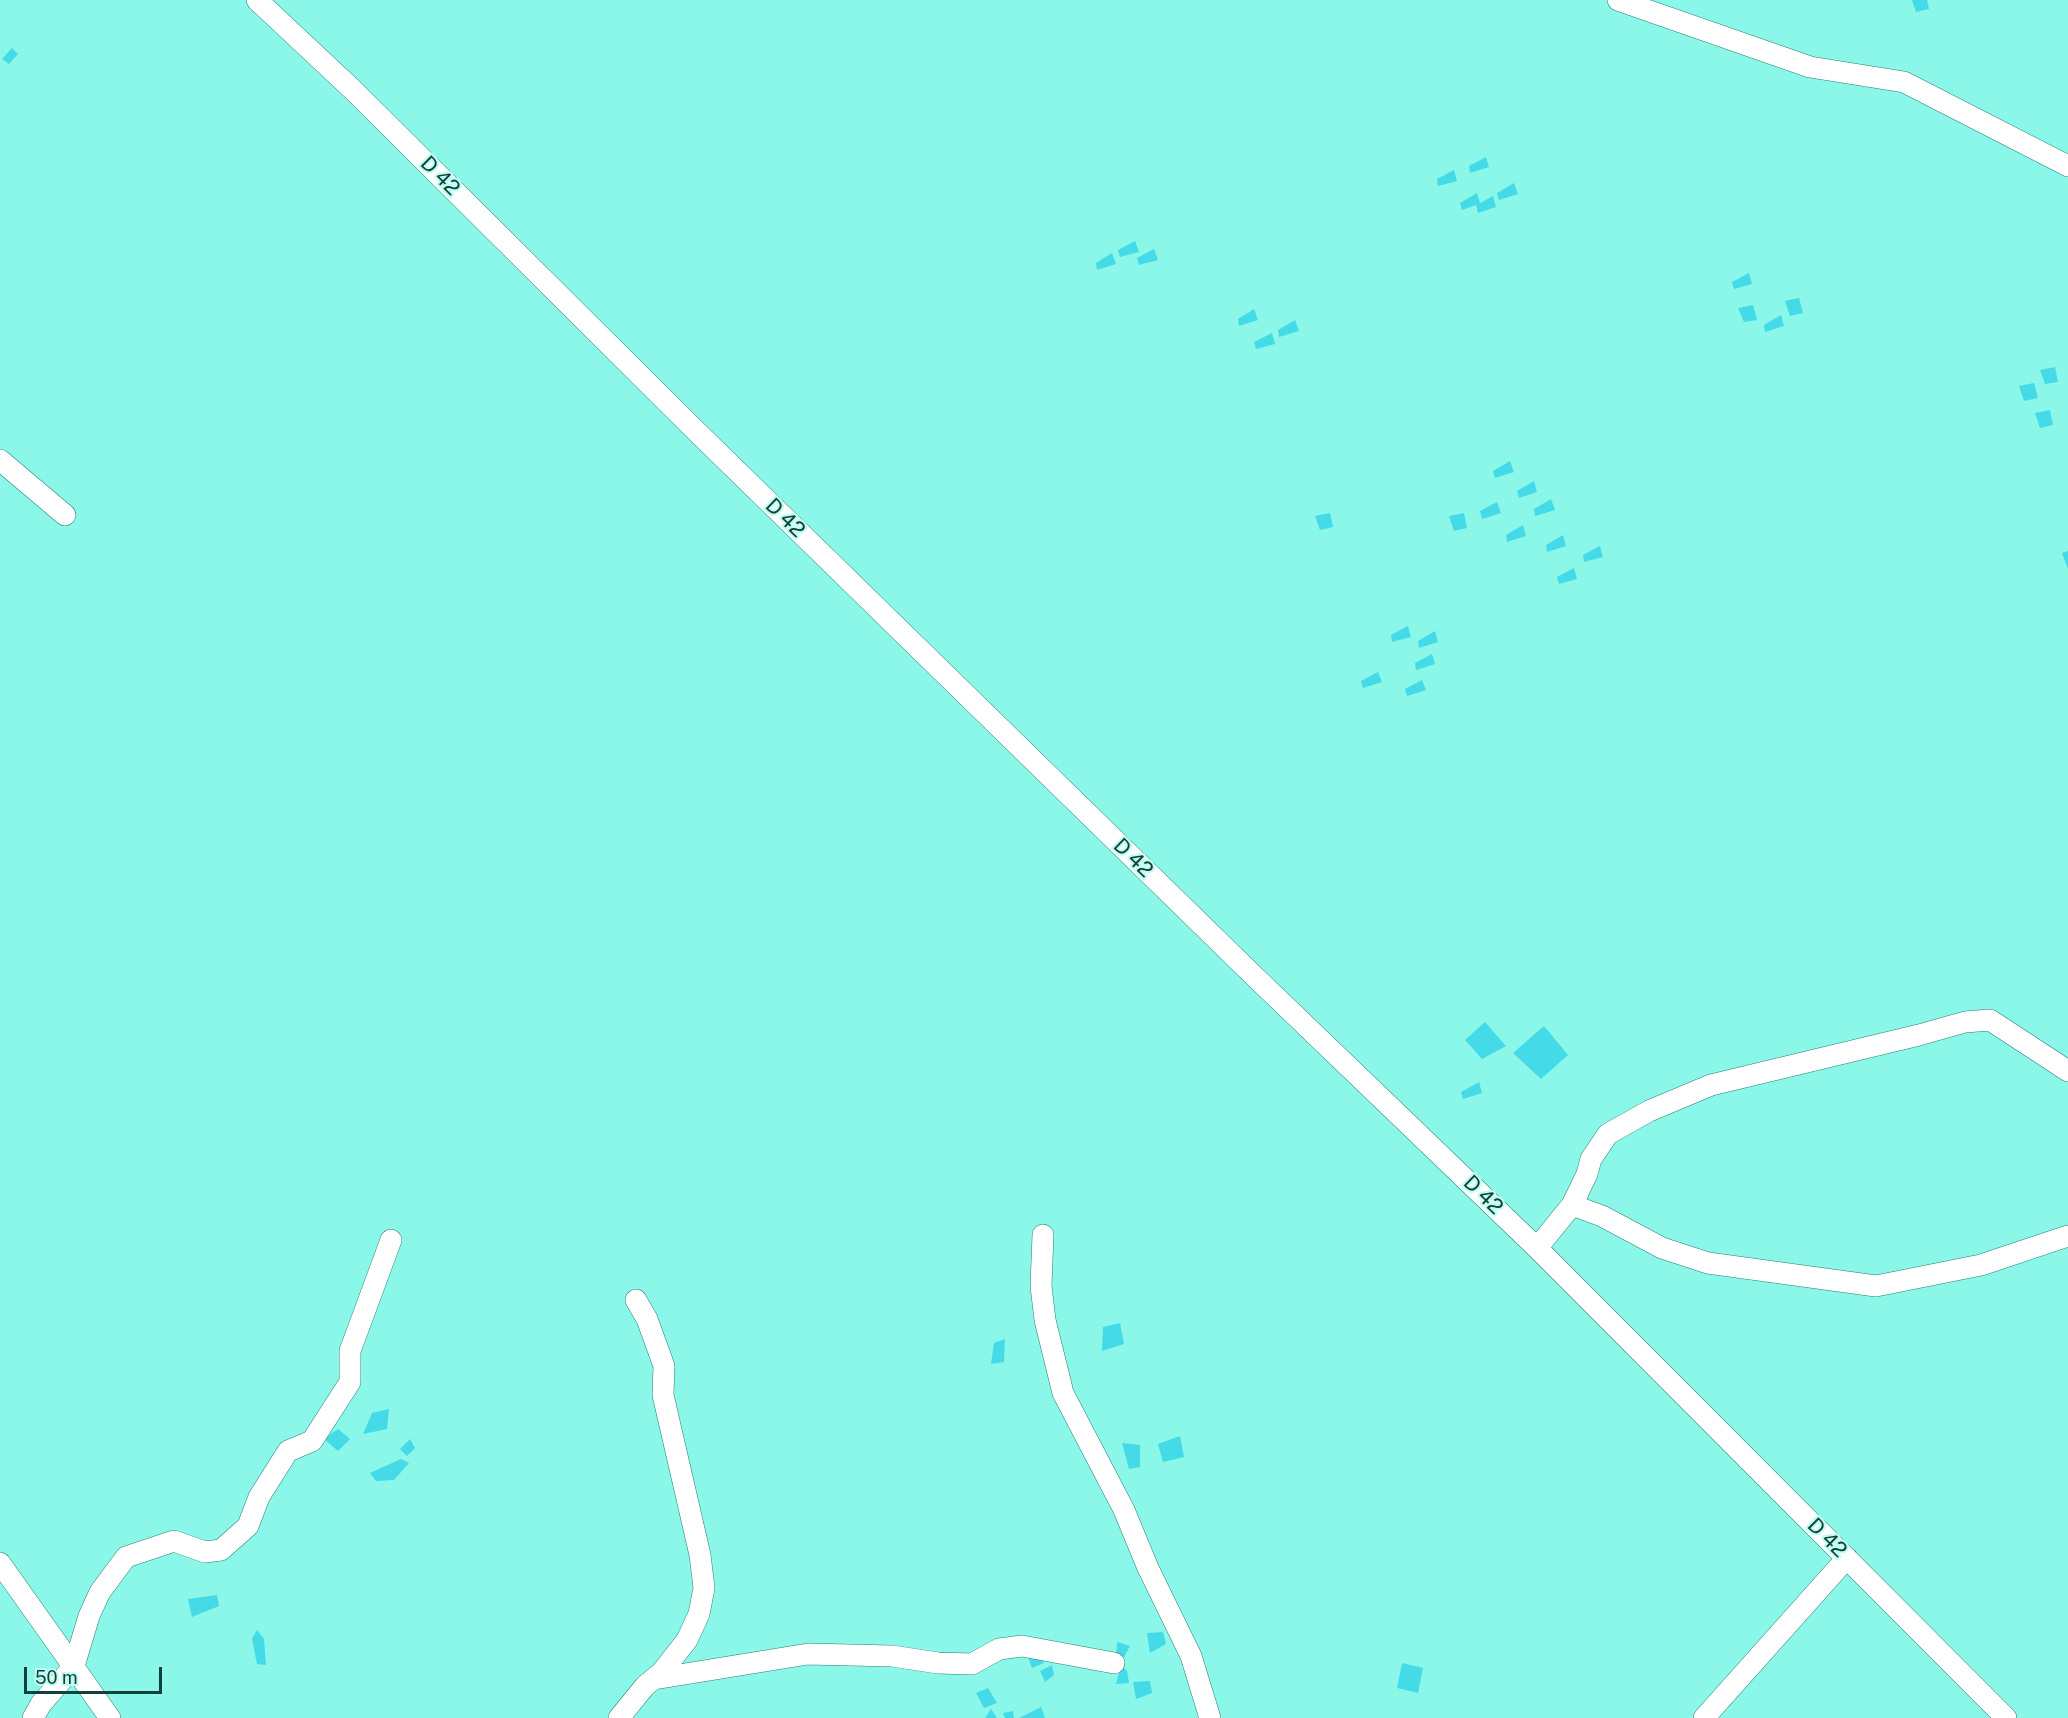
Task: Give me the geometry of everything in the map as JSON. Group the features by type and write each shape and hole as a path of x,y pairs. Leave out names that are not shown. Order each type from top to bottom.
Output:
{"street":[{"name":"D 42","path":"257,0 353,90 693,428 1243,966 1537,1248 2006,1718"},
{"path":"1618,0 1810,67 1904,82 2068,166"},
{"path":"0,460 65,515"},
{"path":"1537,1248 1572,1205 1587,1174 1591,1158 1608,1134 1649,1111 1711,1086 1965,1022 1990,1020 2068,1071"},
{"path":"1572,1205 1602,1216 1662,1248 1707,1263 1876,1286 1981,1264 2068,1236"},
{"path":"1043,1235 1041,1286 1045,1320 1063,1393 1124,1510 1148,1568 1191,1656 1210,1718"},
{"path":"33,1718 41,1704 74,1666 89,1616 100,1592 126,1557 174,1541 205,1552 221,1550 249,1526 259,1497 288,1451 312,1441 350,1382 350,1351 391,1240"},
{"path":"619,1718 687,1640 699,1614 704,1588 700,1555 663,1395 664,1366 647,1319 636,1300"},
{"path":"1704,1718 1847,1558"},
{"path":"0,1563 110,1718"},
{"path":"654,1678 808,1654 892,1656 938,1663 972,1664 999,1649 1022,1646 1114,1663"}],"building":[{"path":"1912,0 1927,0 1929,9 1916,12"},
{"path":"12,48 18,54 9,64 2,59"},
{"path":"1486,157 1489,167 1470,173 1469,166"},
{"path":"1454,170 1457,181 1438,186 1437,179"},
{"path":"1514,183 1518,194 1499,200 1497,193"},
{"path":"1477,193 1480,203 1493,196 1496,207 1478,213 1476,205 1462,210 1460,203"},
{"path":"1135,241 1139,252 1120,257 1118,250"},
{"path":"1154,249 1158,260 1139,265 1137,258"},
{"path":"1112,253 1116,264 1097,270 1096,263"},
{"path":"1749,273 1752,284 1734,289 1732,282"},
{"path":"1799,298 1803,313 1790,316 1785,301"},
{"path":"1753,305 1757,320 1744,322 1738,308"},
{"path":"1254,309 1258,320 1239,326 1238,319"},
{"path":"1781,315 1784,326 1765,332 1764,325"},
{"path":"1295,320 1299,331 1279,337 1278,330"},
{"path":"1272,333 1275,344 1256,349 1254,342"},
{"path":"2055,367 2058,382 2045,384 2040,370"},
{"path":"2034,383 2038,398 2024,401 2019,386"},
{"path":"2050,410 2053,425 2040,428 2035,413"},
{"path":"1510,461 1514,472 1495,478 1493,471"},
{"path":"1534,481 1537,492 1519,498 1517,491"},
{"path":"1551,499 1555,510 1535,516 1534,509"},
{"path":"1497,502 1501,513 1482,519 1480,511"},
{"path":"1330,513 1333,527 1320,530 1315,516"},
{"path":"1464,513 1467,528 1454,531 1449,516"},
{"path":"1523,525 1526,536 1507,542 1506,535"},
{"path":"1563,535 1566,546 1547,552 1546,545"},
{"path":"1600,546 1603,557 1584,562 1583,555"},
{"path":"2068,551 2068,569 2062,553"},
{"path":"1574,568 1577,579 1559,584 1557,577"},
{"path":"1408,626 1411,637 1392,642 1391,635"},
{"path":"1435,631 1438,642 1419,648 1418,641"},
{"path":"1432,654 1435,664 1416,670 1415,663"},
{"path":"1378,672 1382,682 1363,688 1361,681"},
{"path":"1422,680 1426,690 1407,696 1405,689"},
{"path":"1485,1022 1506,1046 1482,1059 1465,1040"},
{"path":"1544,1026 1568,1055 1541,1079 1513,1053"},
{"path":"1479,1082 1482,1093 1463,1099 1461,1092"},
{"path":"1120,1323 1124,1344 1102,1351 1103,1327"},
{"path":"1005,1339 1004,1362 991,1364 994,1343"},
{"path":"389,1409 387,1429 363,1434 372,1413"},
{"path":"338,1429 350,1439 338,1451 324,1439"},
{"path":"1180,1436 1184,1457 1163,1462 1158,1444"},
{"path":"410,1439 415,1448 407,1456 400,1449"},
{"path":"1122,1443 1140,1445 1140,1467 1129,1469"},
{"path":"401,1459 409,1463 394,1480 376,1481 370,1473"},
{"path":"217,1595 219,1606 192,1617 188,1599"},
{"path":"257,1630 264,1639 266,1665 257,1664 252,1639"},
{"path":"1163,1632 1166,1644 1150,1653 1147,1633"},
{"path":"1117,1642 1130,1646 1124,1657 1116,1656"},
{"path":"1039,1652 1044,1663 1032,1668 1028,1657"},
{"path":"1402,1663 1423,1668 1418,1693 1397,1688"},
{"path":"1052,1665 1054,1675 1045,1682 1040,1671"},
{"path":"1121,1665 1127,1671 1129,1683 1116,1684"},
{"path":"1150,1681 1152,1693 1136,1699 1133,1682"},
{"path":"988,1688 997,1703 984,1708 976,1693"},
{"path":"1041,1707 1045,1718 1019,1718"},
{"path":"991,1709 997,1718 985,1718"},
{"path":"1013,1711 1014,1718 1005,1718 1003,1713"}]}
